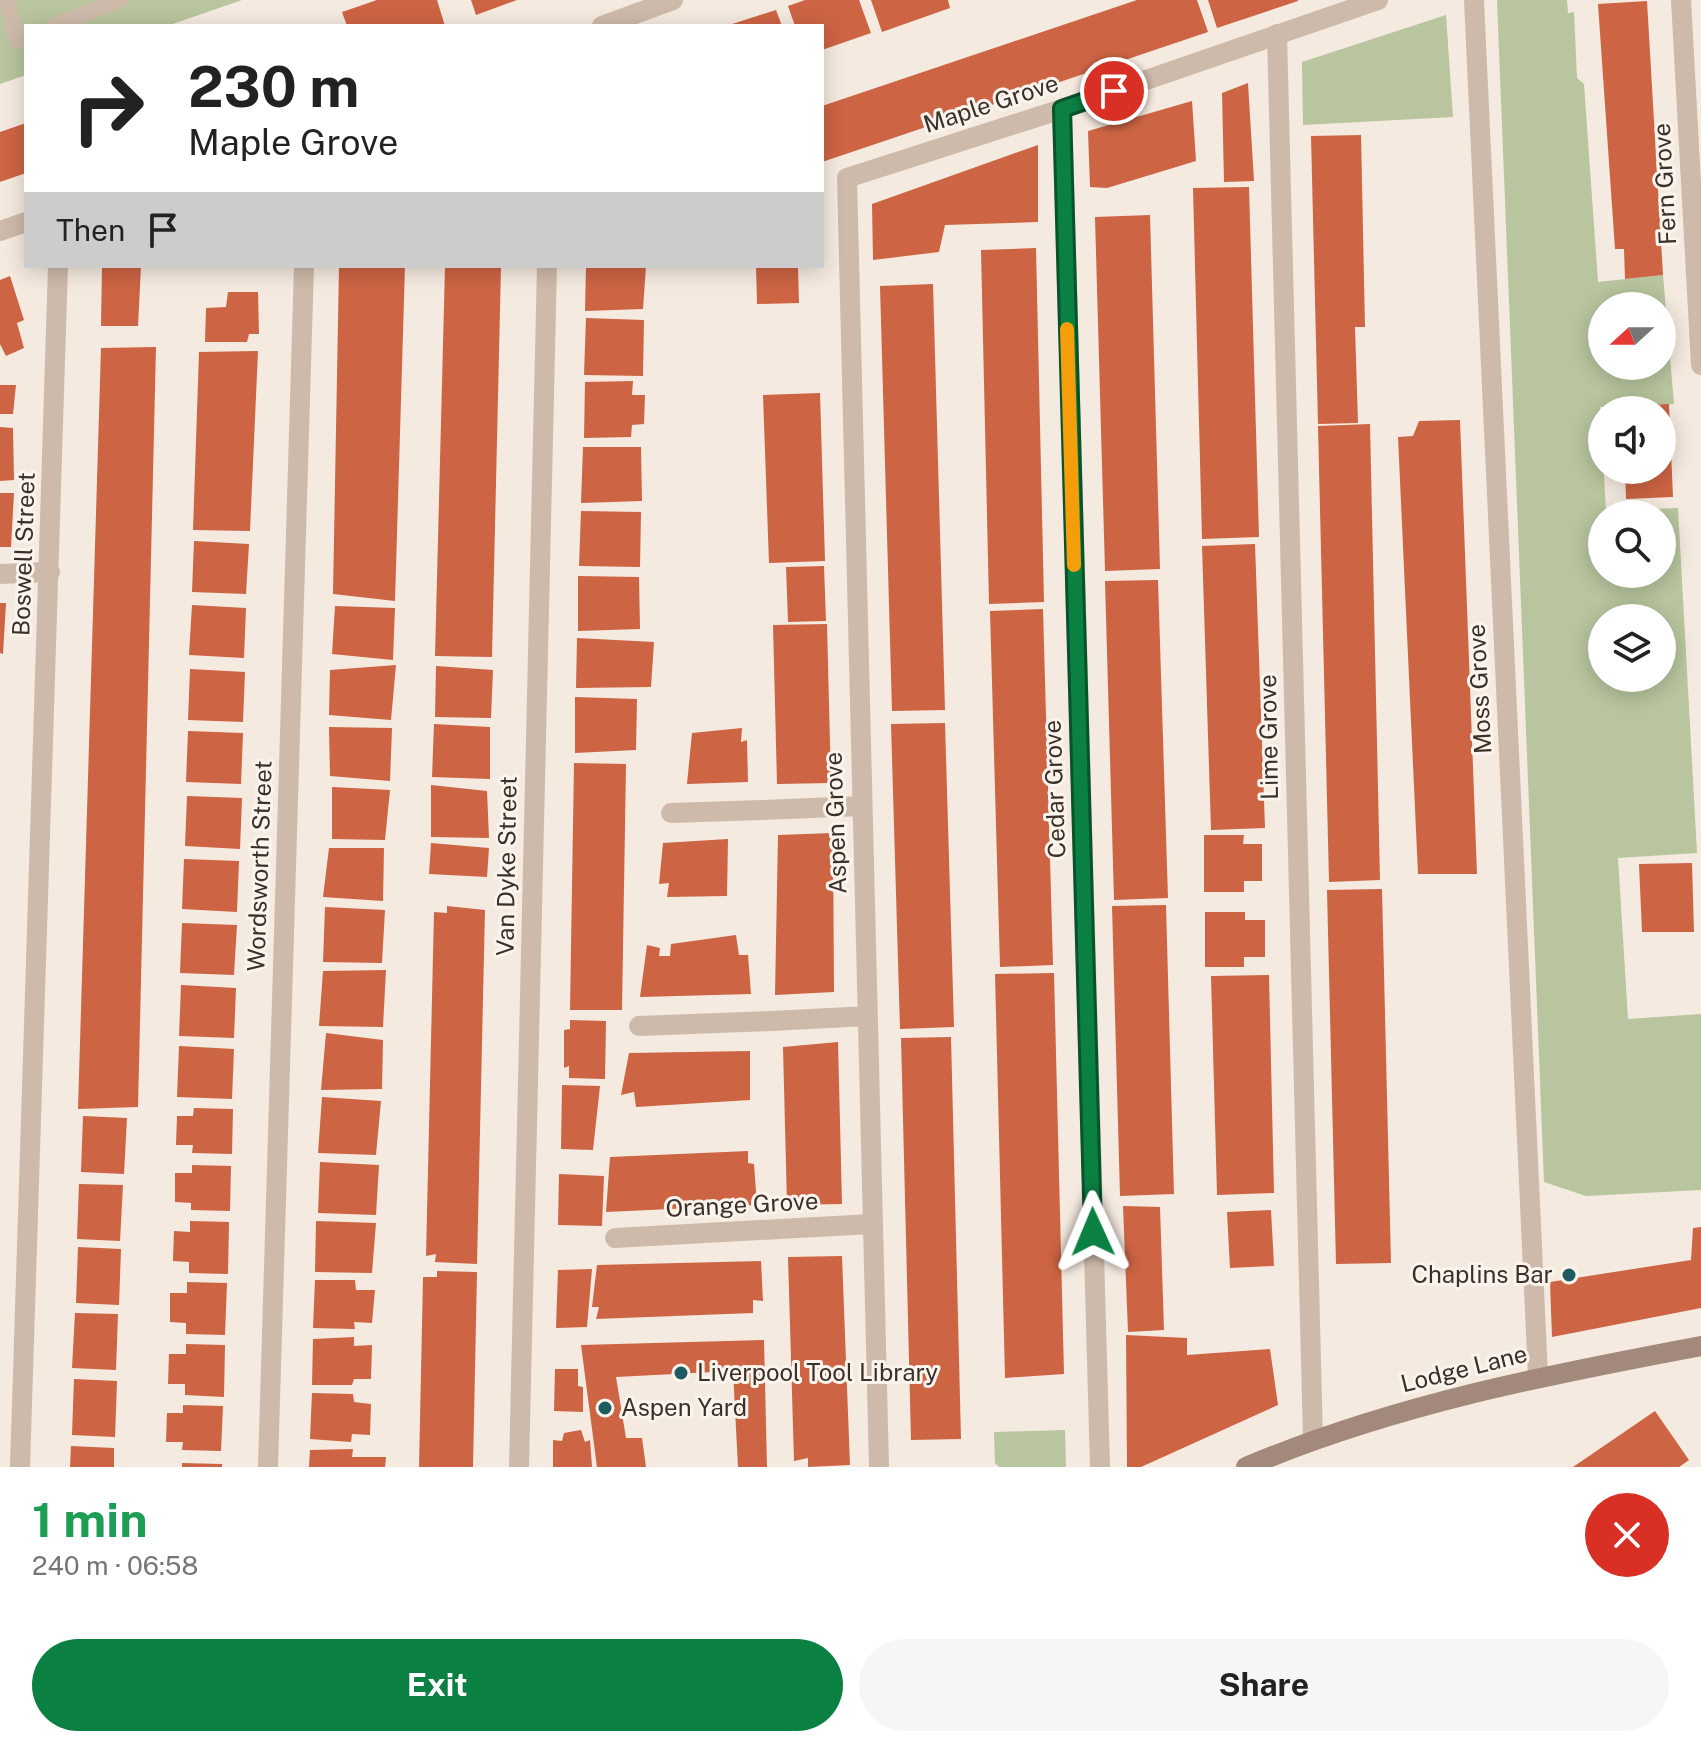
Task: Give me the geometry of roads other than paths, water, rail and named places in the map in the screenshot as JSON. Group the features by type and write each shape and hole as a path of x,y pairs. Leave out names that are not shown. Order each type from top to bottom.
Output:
{"main road":[{"name":"Lodge Lane","path":"1246,1467 1288,1459 1313,1439 1429,1403 1538,1376 1701,1346"}],"street":[{"path":"607,24 673,0"},
{"name":"Maple Grove","path":"847,178 1062,109 1378,0"},
{"name":"Moss Grove","path":"1474,0 1538,1376"},
{"name":"Fern Grove","path":"1681,0 1701,365"},
{"name":"Lime Grove","path":"1277,34 1313,1439"},
{"name":"Cedar Grove","path":"1062,109 1100,1467"},
{"name":"Aspen Grove","path":"847,178 879,1467"},
{"path":"0,231 24,223"},
{"name":"Boswell Street","path":"20,1467 58,268"},
{"name":"Wordsworth Street","path":"268,1467 304,268"},
{"name":"Van Dyke Street","path":"519,1467 547,268"},
{"path":"0,574 50,572"},
{"path":"671,813 861,806"},
{"path":"639,1026 868,1016"},
{"name":"Orange Grove","path":"615,1238 871,1224"}],"lane":[{"path":"0,46 22,39 7,0"},
{"path":"59,24 120,0"}],"place":[{"name":"Chaplins Bar","path":"1569,1275"},
{"name":"Liverpool Tool Library","path":"681,1373"},
{"name":"Aspen Yard","path":"605,1408"}]}
